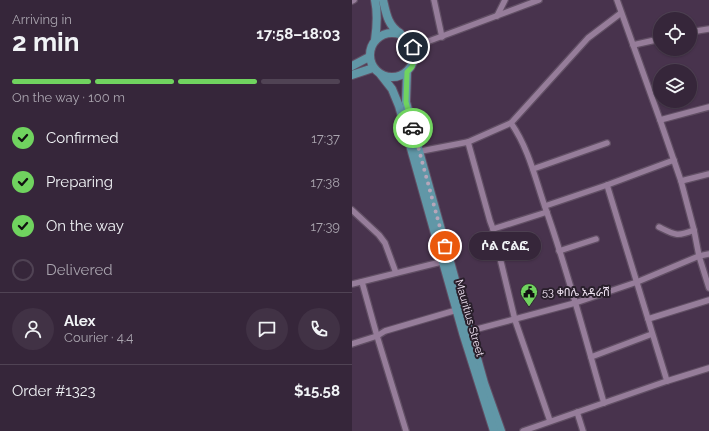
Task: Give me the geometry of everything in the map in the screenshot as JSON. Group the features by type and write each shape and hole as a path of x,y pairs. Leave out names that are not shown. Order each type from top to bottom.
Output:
{"main road":[{"path":"375,0 378,13 378,23 375,40 369,57 373,68 381,75 395,78 401,76 412,67 415,54 410,41 393,29 385,10 383,0"},
{"path":"375,40 389,33 397,33 404,36"},
{"path":"352,66 369,57"},
{"path":"352,74 373,68"},
{"name":"Mauritius Street","path":"407,72 406,102 416,152 445,261 494,431"},
{"name":"Mauritius Street","path":"381,75 392,89 416,152"},
{"name":"Mauritius Street","path":"466,332 501,431"}],"street":[{"path":"434,0 442,37"},
{"path":"497,16 505,0"},
{"path":"413,47 539,0"},
{"path":"617,0 681,181 694,230 699,256 709,288"},
{"path":"416,152 468,142 511,123 588,38 621,13"},
{"path":"697,31 709,29"},
{"path":"633,45 653,41"},
{"path":"660,120 709,107"},
{"path":"511,123 521,137 533,169 575,303 604,403"},
{"path":"468,142 490,221 494,229 515,320 550,421"},
{"path":"533,169 607,143"},
{"path":"494,229 674,160"},
{"path":"681,181 709,174"},
{"path":"607,185 667,381"},
{"path":"352,210 369,224 385,243 396,273"},
{"path":"659,227 676,236 694,230"},
{"path":"559,251 596,239"},
{"path":"466,332 575,303 637,282 699,256 709,254"},
{"path":"352,284 445,261"},
{"path":"362,282 406,431"},
{"path":"648,319 709,300"},
{"path":"352,344 377,336 385,331 460,309"},
{"path":"591,357 652,334"},
{"path":"523,431 709,368"},
{"path":"577,412 584,431"}],"way so far":[{"path":"413,128 445,246"}],"place":[{"name":"ሶል ሮልፎ","path":"445,246"},
{"name":"53 ቀበሌ አዳራሽ","path":"529,307"}],"route":[{"path":"413,47 415,54 412,67 407,72 406,102 413,128"}]}
